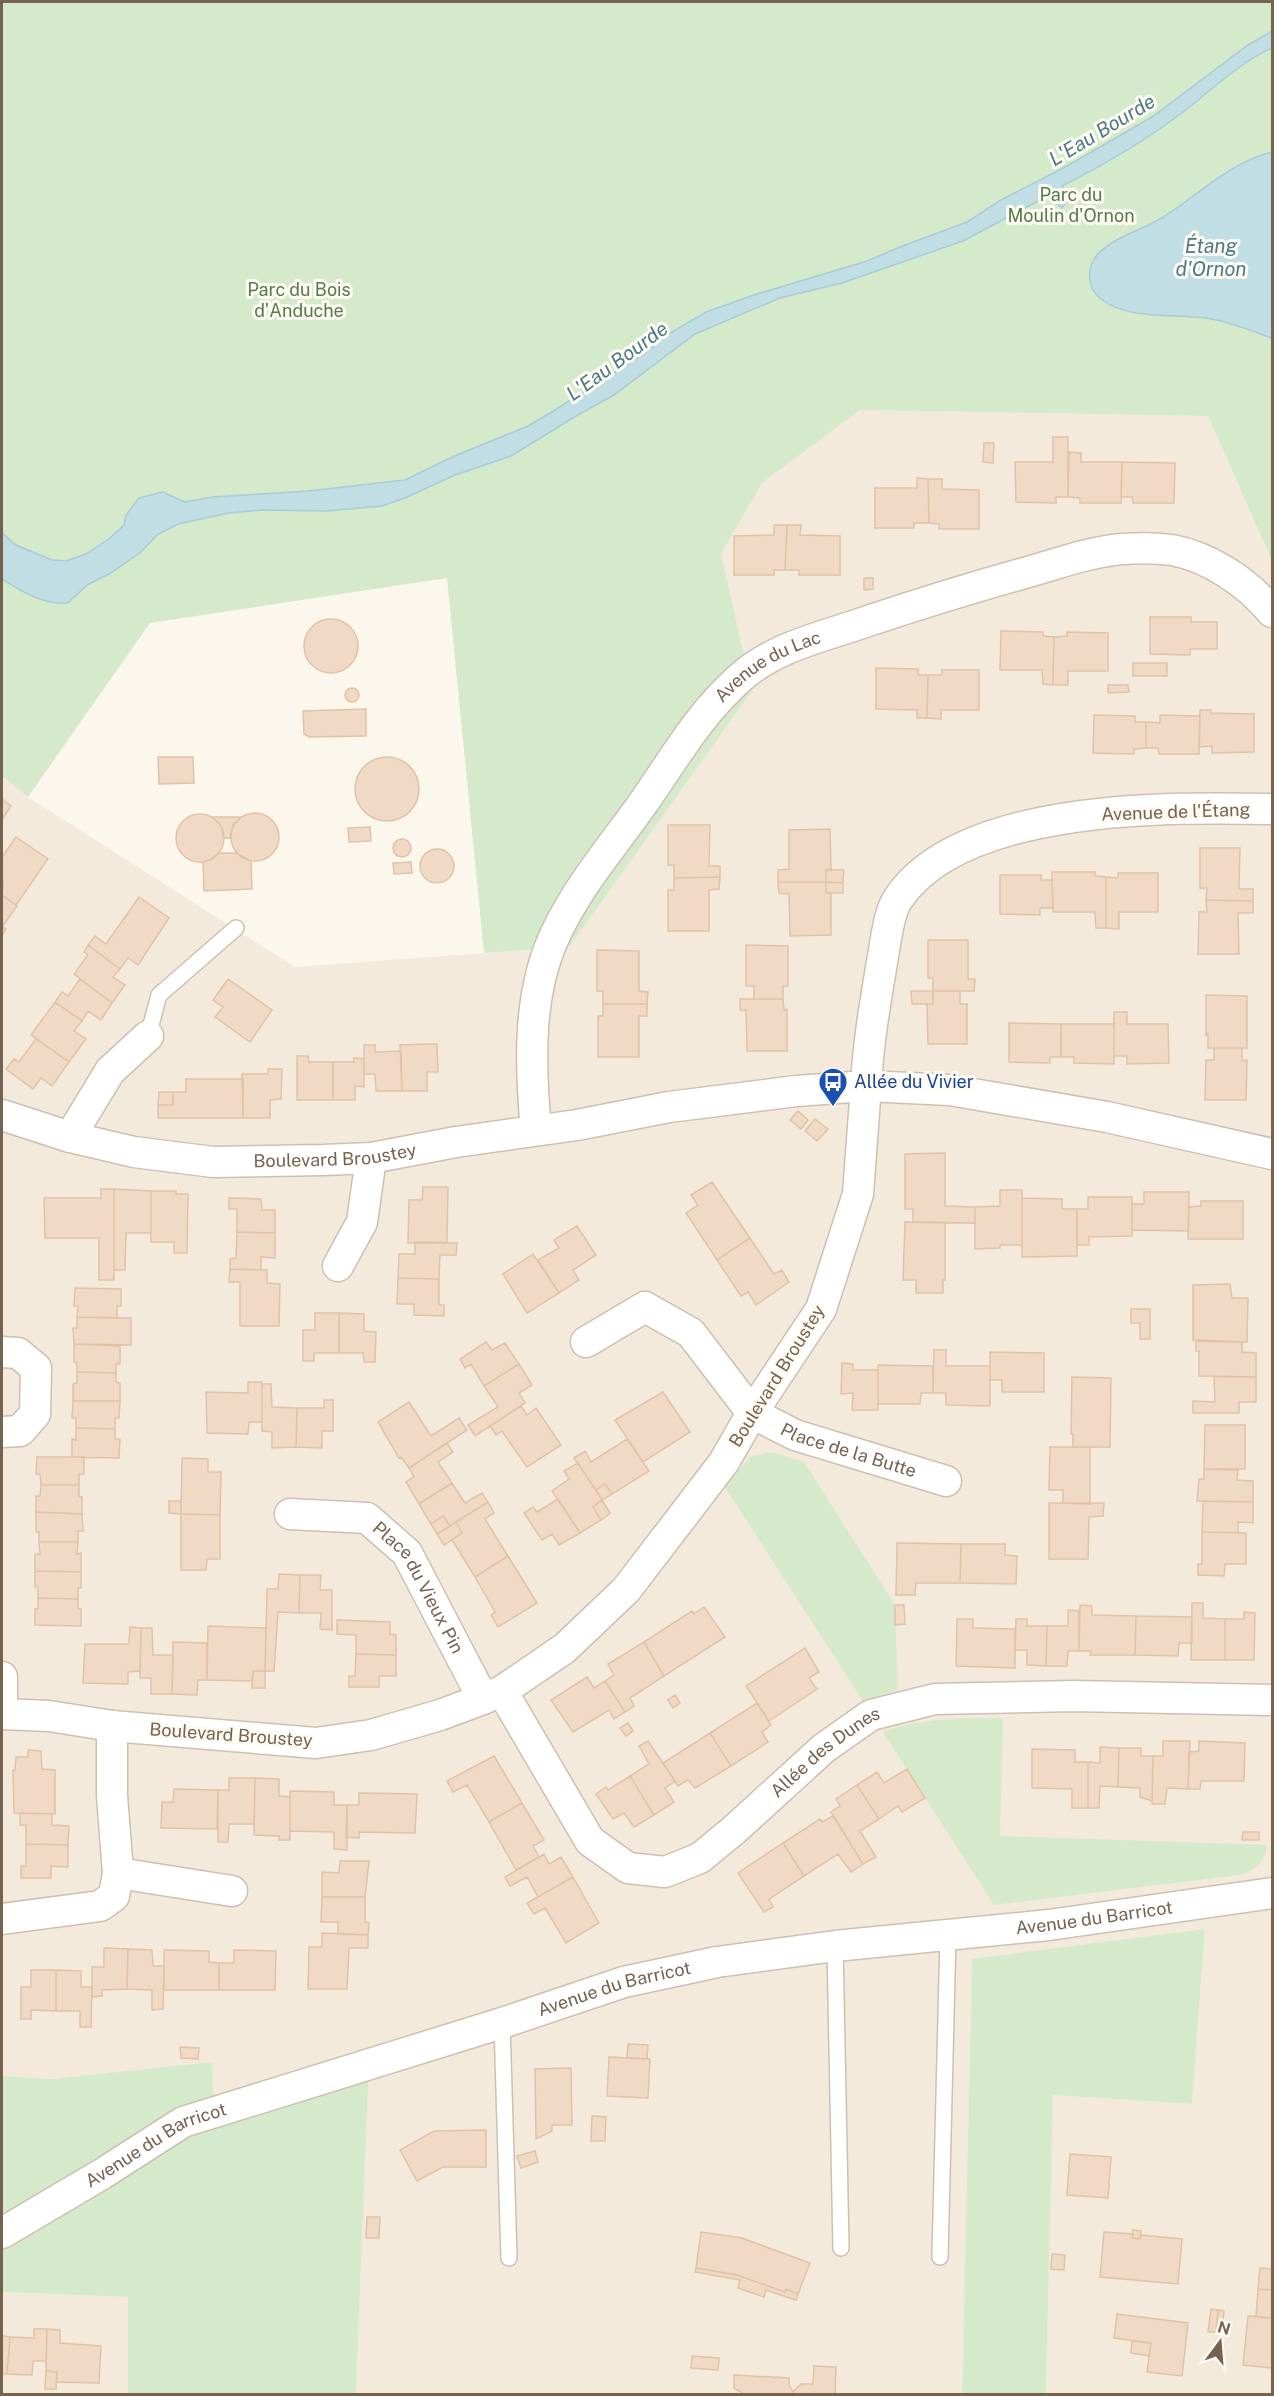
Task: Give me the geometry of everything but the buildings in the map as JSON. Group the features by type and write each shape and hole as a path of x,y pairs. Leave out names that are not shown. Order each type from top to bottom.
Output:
{"street":[{"name":"Avenue du Lac","path":"536,1130 532,1047 536,1005 547,958 556,932 575,898 694,728 741,677 766,658 802,643 978,586 1086,556 1122,549 1170,550 1199,558 1233,576 1260,598 1272,612"},
{"name":"Avenue de l'Étang","path":"866,1086 868,1041 887,936 896,901 919,872 948,853 996,835 1054,820 1124,810 1272,809"},
{"path":"70,1137 110,1071 148,1036"},
{"name":"Boulevard Broustey","path":"2,1115 70,1137 134,1152 213,1162 371,1158 577,1125 669,1107 796,1091 866,1086 858,1194 821,1309 752,1413 724,1462 626,1590 566,1648 492,1695 440,1715 371,1735 316,1743 112,1726 49,1716 2,1714"},
{"path":"866,1086 961,1092 1107,1117 1272,1154"},
{"path":"338,1266 362,1222 371,1158"},
{"path":"586,1342 645,1307 691,1333 752,1413"},
{"path":"2,1352 18,1353 36,1368 35,1414 20,1431 2,1432"},
{"name":"Place de la Butte","path":"752,1413 795,1435 946,1481"},
{"name":"Place du Vieux Pin","path":"290,1514 367,1518 408,1554 492,1695"},
{"path":"2,1677 2,1714"},
{"name":"Allée des Dunes","path":"492,1695 590,1841 628,1868 665,1872 700,1858 824,1748 871,1715 935,1699 1073,1696 1272,1700"},
{"path":"2,1919 100,1906 114,1896 118,1873 112,1796 112,1726"},
{"path":"118,1873 232,1891"},
{"name":"Avenue du Barricot","path":"2,2232 102,2174 183,2122 502,2023 624,1982 704,1964 835,1946 1049,1925 1272,1893"}],"lane":[{"path":"148,1036 159,996 236,928"},
{"path":"940,2257 948,1935"},
{"path":"835,1946 841,2248"},
{"path":"502,2023 509,2258"}],"shaded area":[{"path":"860,410 1208,416 1272,561 1272,2394 1046,2394 1053,2095 1192,2104 1205,1929 972,1960 962,2394 356,2394 369,2065 214,2112 212,2063 52,2079 2,2076 2,776 28,797 295,967 568,947 752,691 720,554 762,483"},
{"path":"2,2292 128,2297 128,2394 2,2394"}],"green space":[{"name":"Parc du Bois d'Anduche","path":"2,2 1272,2 1272,561 1208,416 860,410 762,483 721,554 752,691 569,947 484,953 447,578 150,623 28,797 2,776"},
{"path":"772,1452 804,1462 895,1605 898,1690 863,1701 725,1487 751,1456"},
{"path":"963,1718 1003,1718 1000,1836 1267,1845 1262,1861 1251,1871 1240,1875 994,1905 883,1732 913,1724"},
{"path":"1205,1929 1192,2104 1053,2095 1046,2394 962,2394 972,1959"},
{"path":"212,2062 214,2112 369,2065 356,2394 128,2394 128,2297 2,2292 2,2076 52,2079"}],"water":[{"path":"1272,31 1272,48 1238,68 1142,141 1062,186 1071,197 1062,208 1048,196 963,241 842,283 780,298 695,334 614,395 511,456 455,475 382,506 327,511 263,510 229,513 178,524 157,535 140,553 109,574 87,585 68,603 42,600 2,579 2,533 16,545 52,560 66,561 86,554 110,538 124,525 126,515 139,498 163,492 185,502 213,497 308,491 405,480 452,457 528,426 643,355 670,333 706,312 867,261 967,222 1001,200 1067,166 1152,117 1248,45"},
{"name":"Étang d'Ornon","path":"1272,152 1272,338 1212,319 1125,311 1112,306 1096,295 1091,284 1090,272 1093,260 1103,249 1160,219 1227,172 1256,157"}],"place":[{"name":"Allée du Vivier","path":"833,1108"}],"water label":[{"name":"L'Eau Bourde","path":"1102,130"},
{"name":"L'Eau Bourde","path":"617,361"}],"park label":[{"name":"Parc du Moulin d'Ornon","path":"1071,205"}]}
